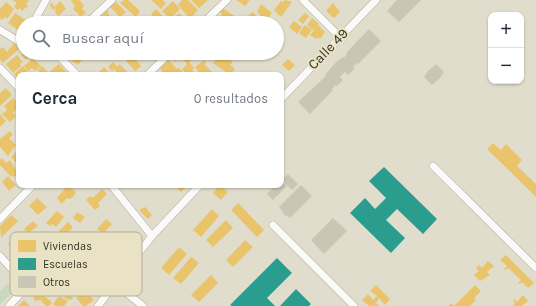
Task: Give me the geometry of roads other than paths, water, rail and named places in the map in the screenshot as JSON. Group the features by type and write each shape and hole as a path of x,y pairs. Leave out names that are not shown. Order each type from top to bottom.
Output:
{"street":[{"path":"37,16 46,0"},
{"path":"95,16 112,0"},
{"path":"210,16 227,0"},
{"path":"303,0 340,37"},
{"name":"Calle 49","path":"284,96 376,0"},
{"path":"0,30 16,39"},
{"path":"62,60 73,72"},
{"path":"150,72 163,60"},
{"path":"0,68 16,85"},
{"path":"433,166 536,268"},
{"path":"0,219 30,188"},
{"path":"113,188 152,236"},
{"path":"142,249 152,236 197,188"},
{"path":"273,225 354,306"},
{"path":"0,256 10,267"},
{"path":"9,306 19,296"},
{"path":"98,306 106,296"},
{"path":"130,296 143,306"}]}
